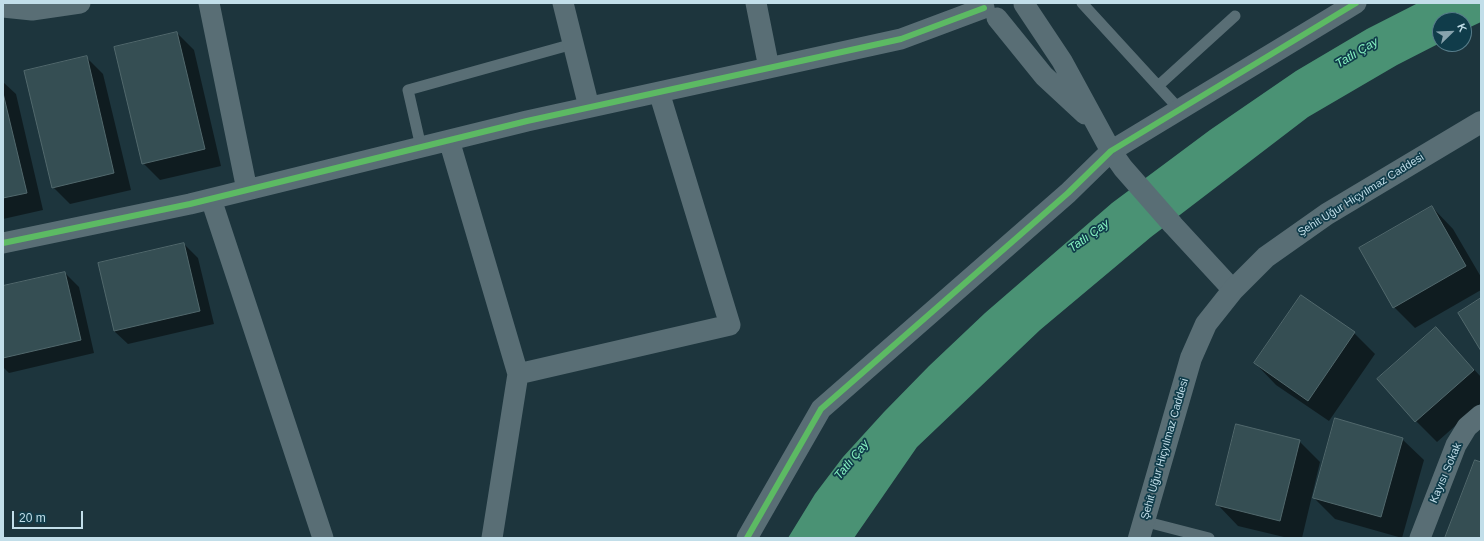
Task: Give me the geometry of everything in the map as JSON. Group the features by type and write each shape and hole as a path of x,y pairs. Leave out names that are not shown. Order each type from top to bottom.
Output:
{"street":[{"path":"3,7 32,10 80,3"},
{"path":"210,3 247,190"},
{"path":"563,3 589,107"},
{"path":"756,3 769,68"},
{"path":"747,538 822,409 1068,193 1117,159 1180,110 1356,3"},
{"path":"3,243 211,199 528,121 901,39 988,10 1008,19 1018,13 1024,4 1062,61 1097,126 1117,159 1173,225 1233,290"},
{"path":"988,10 1044,76 1097,126"},
{"path":"518,374 730,325 659,92"},
{"name":"Şehit Uğur Hiçyılmaz Caddesi","path":"1141,529 1191,358 1206,324 1233,290 1266,257 1327,214 1481,122"},
{"path":"449,140 518,374 492,538"},
{"path":"211,199 323,538"},
{"name":"Kayısı Sokak","path":"1420,538 1456,445 1468,427 1481,415"}],"lane":[{"path":"1082,3 1180,110"},
{"path":"1158,86 1236,16"},
{"path":"421,147 408,90 573,44"},
{"path":"1141,529 1209,538"}],"water":[{"name":"Tatlı Çay","path":"1418,3 1481,3 1481,22 1472,26 1472,12 1432,12 1432,47 1397,65 1308,117 1151,237 1040,330 917,447 854,538 788,538 815,494 843,457 929,366 985,313 1112,203 1210,130 1296,71 1367,29"}],"building":[{"path":"177,32 205,149 142,164 114,47"},
{"path":"87,56 114,173 52,188 24,71"},
{"path":"3,93 27,193 3,198"},
{"path":"1432,206 1466,266 1393,308 1359,248"},
{"path":"184,243 200,311 114,331 98,263"},
{"path":"65,272 81,340 3,358 3,286"},
{"path":"1301,295 1355,332 1308,401 1254,363"},
{"path":"1481,298 1481,351 1458,313"},
{"path":"1436,327 1474,370 1415,422 1377,379"},
{"path":"1335,418 1403,438 1381,517 1313,498"},
{"path":"1236,424 1300,440 1280,521 1216,505"},
{"path":"1475,460 1481,462 1481,538 1445,538"}],"cycle path":[{"path":"747,538 821,409 1068,193 1111,151 1356,3"},
{"path":"3,243 190,204 527,121 901,39 984,8"}]}
